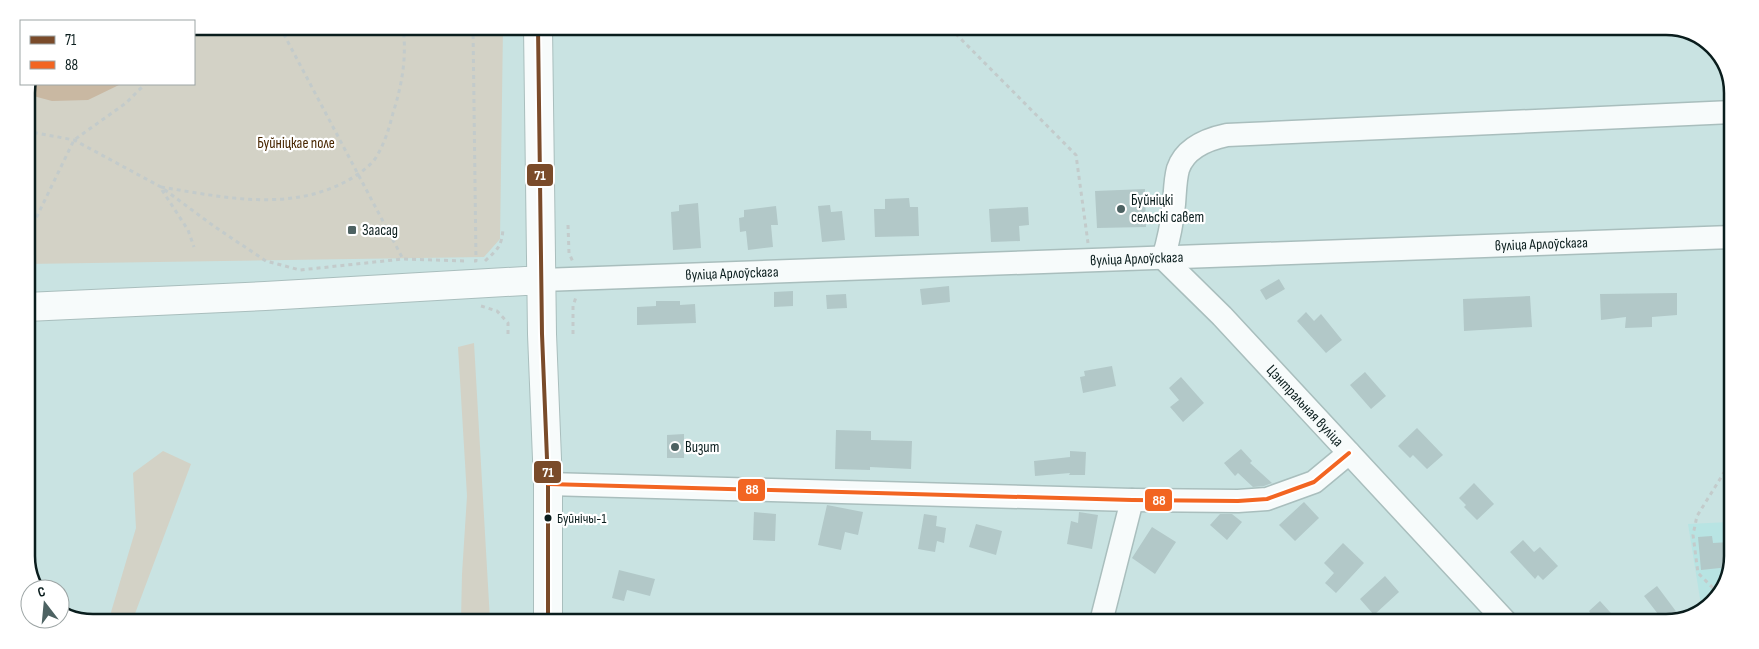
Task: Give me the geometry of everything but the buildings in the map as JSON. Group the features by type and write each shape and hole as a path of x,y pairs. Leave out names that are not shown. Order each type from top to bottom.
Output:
{"main road":[{"path":"538,35 542,334 548,484 548,614"},
{"path":"35,307 542,280"}],"street":[{"path":"1164,258 1170,234 1178,169 1192,150 1201,143 1214,138 1227,135 1724,112"},
{"name":"вуліца Арлоўскага","path":"542,280 1724,236"},
{"name":"Цэнтральная вуліца","path":"1164,258 1222,316 1499,614"},
{"path":"548,484 1132,500 1238,501 1267,499 1314,482 1349,453"},
{"path":"1103,614 1132,500"}],"path":[{"path":"284,35 403,259"},
{"path":"161,187 235,199 302,198 335,187 359,175 374,160 386,139 405,63 403,35"},
{"path":"473,35 476,261"},
{"path":"957,35 1076,155 1091,261"},
{"path":"35,221 74,140 126,103 144,85"},
{"path":"35,133 74,140 161,187 215,227 266,261 300,270 403,259 485,262 496,251 502,241 503,228"},
{"path":"161,187 188,230 194,247"},
{"path":"568,226 569,253 575,264"},
{"path":"573,334 573,306 576,296 584,294"},
{"path":"478,305 497,311 508,323 508,335"},
{"path":"1713,588 1698,573 1693,535 1697,516 1724,473"}],"shaded area":[{"path":"36,85 119,85 88,100 52,101 35,96"},
{"path":"1724,522 1724,564 1721,575 1712,591 1701,602 1688,524"}],"green space":[{"name":"Буйніцкае поле","path":"195,35 503,35 500,239 484,257 35,264 36,85 195,85"},
{"path":"474,343 490,614 461,614 467,496 458,347"},
{"path":"163,451 191,464 135,614 110,614 136,528 133,473"}],"transit line":[{"name":"71","path":"538,35 542,334 548,484 548,614"},
{"name":"88","path":"548,484 1132,500 1238,501 1267,499 1314,482 1349,453"}],"place":[{"name":"Буйніцкі сельскі савет","path":"1121,209"},
{"name":"Заасад","path":"352,230"},
{"name":"Визит","path":"675,447"},
{"name":"Буйнічы-1","path":"548,518"}]}
